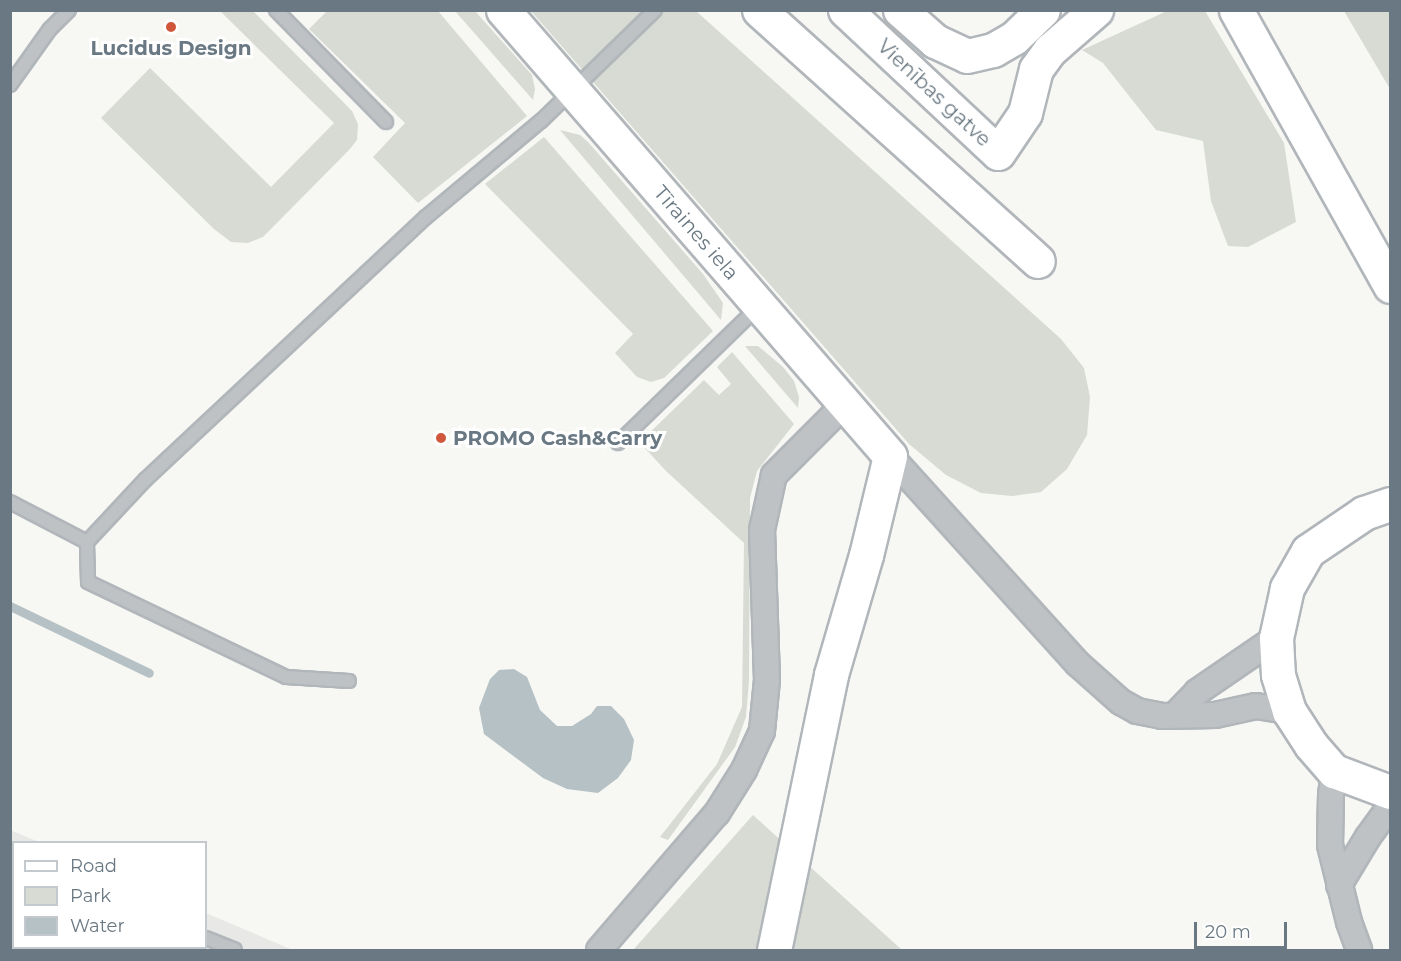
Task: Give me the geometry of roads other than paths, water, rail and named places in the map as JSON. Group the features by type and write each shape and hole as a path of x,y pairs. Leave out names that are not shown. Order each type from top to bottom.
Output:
{"main road":[{"name":"Tīraines iela","path":"503,10 890,456"},
{"path":"759,10 1038,261"},
{"name":"Vienības gatve","path":"845,10 998,153 1025,113 1036,69 1050,50 1096,10"},
{"name":"Vienības gatve","path":"900,10 935,41 967,56 993,50 1014,38 1043,10"},
{"path":"1236,10 1390,286"},
{"path":"774,951 831,675 866,555 890,456"},
{"path":"1390,504 1364,513 1308,550 1287,588 1276,638 1278,675 1289,711 1311,745 1334,771 1390,792"}],"street":[{"path":"599,951 717,813 744,770 762,731 767,680 762,530 774,475 844,404"},
{"path":"890,456 1077,663 1120,702 1137,711 1175,715 1215,716 1256,706 1289,711"},
{"path":"1175,715 1197,692 1276,638"},
{"path":"1334,771 1330,845 1339,885 1359,951"},
{"path":"1339,885 1368,837 1390,807"}],"lane":[{"path":"10,85 50,29 69,10"},
{"path":"276,10 386,122"},
{"path":"349,681 286,677 88,582 87,542 146,479 444,200 573,92 655,10"},
{"path":"618,443 759,306"},
{"path":"10,502 87,542"},
{"path":"207,938 236,951"}],"water":[{"path":"514,669 527,677 540,710 557,726 572,726 591,714 597,706 611,706 624,719 634,740 631,760 618,778 598,793 567,789 543,778 484,734 479,708 490,679 499,670"}],"waterway":[{"path":"10,606 149,673"}],"place":[{"name":"Lucidus Design","path":"171,27"},
{"name":"PROMO Cash&Carry","path":"441,438"}]}
